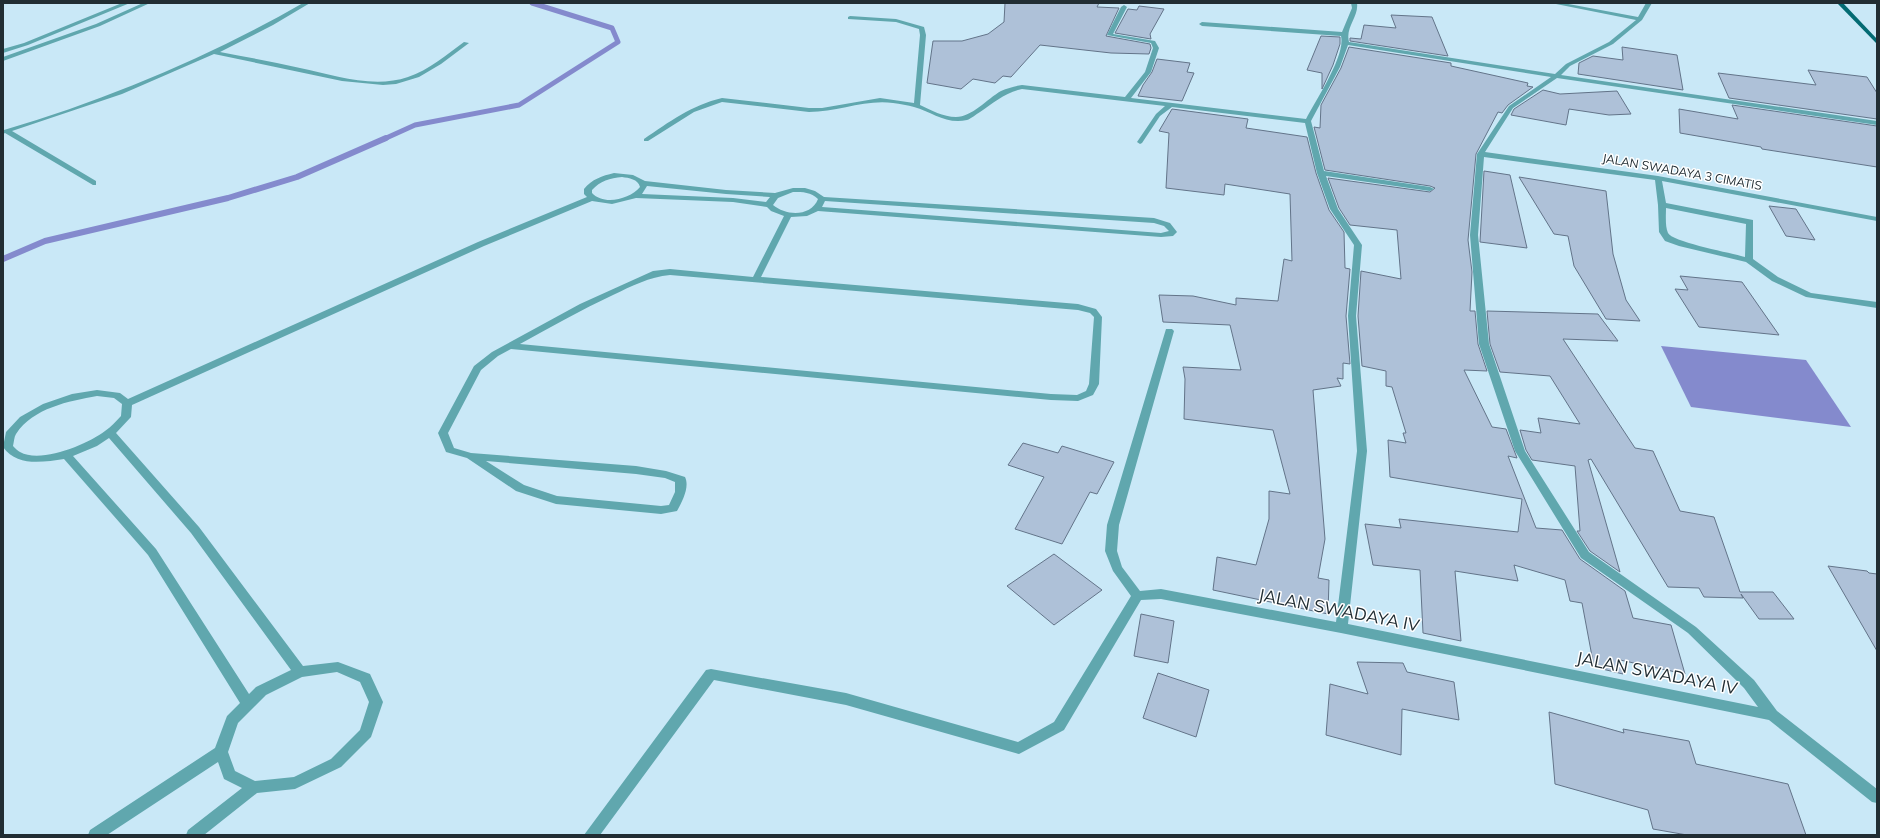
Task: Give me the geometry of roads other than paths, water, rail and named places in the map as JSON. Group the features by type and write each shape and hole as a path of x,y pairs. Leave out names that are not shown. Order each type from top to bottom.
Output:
{"main road":[{"path":"1840,3 1877,42"}],"street":[{"path":"3,51 40,39 127,3"},
{"path":"3,59 98,25 147,3"},
{"path":"4,131 108,96 212,52 307,3"},
{"path":"1341,628 1362,451 1352,316 1358,245 1334,209 1321,173 1308,121 1337,67 1355,8 1354,3"},
{"path":"1554,3 1640,19"},
{"path":"1649,3 1640,19 1611,43 1568,65 1557,76 1512,107 1481,154 1474,235 1484,344 1520,451 1585,555 1692,630 1749,684 1772,715"},
{"path":"1124,7 1110,35 1153,42 1156,48 1148,72 1126,100"},
{"path":"850,18 892,20 910,23 922,28 923,35 917,106"},
{"path":"1202,24 1345,38 1505,69 1877,123"},
{"path":"212,52 381,84 394,83 411,78 423,72 466,43"},
{"path":"646,140 699,107 710,102 722,100 809,110 822,110 880,100 917,106 943,117 966,118 1003,93 1011,89 1022,87 1308,121"},
{"path":"1140,142 1158,115 1170,105"},
{"path":"4,131 93,183"},
{"name":"JALAN SWADAYA 3 CIMATIS","path":"1481,154 1658,178 1877,219"},
{"path":"1321,173 1430,189"},
{"path":"817,209 1161,235 1170,234 1173,232 1166,224 1140,220 822,199 819,195 812,191 803,190 793,190 776,195 720,191 643,183 633,177 615,176 605,178 597,181 588,190 588,194 592,198 598,200 612,201 635,196 733,200 770,205 772,209 779,213 788,215 809,213 817,209 821,204 822,199"},
{"path":"1658,178 1662,205 1663,232 1668,239 1682,244 1749,260 1775,279 1809,295 1877,305"},
{"path":"635,196 644,187 643,183"},
{"path":"770,205 771,200 776,195"},
{"path":"127,403 474,247 592,198"},
{"path":"1662,205 1750,222 1749,260"},
{"path":"755,280 788,215"},
{"path":"471,456 520,488 556,500 661,510 673,508 680,492 681,480 666,475 636,470 471,456 450,450 443,433 477,368 495,354 583,306 653,274 670,272 1086,308 1093,311 1098,317 1094,384 1090,393 1078,398 1051,397 511,346"},
{"path":"591,835 711,674 846,699 1019,748 1059,726 1137,596 1117,568 1111,551 1113,525 1169,332"},
{"path":"97,393 117,395 127,403 126,417 110,433 93,444 66,455 39,459 18,456 6,448 10,434 24,419 46,406 72,397 97,393"},
{"path":"110,433 195,530 300,672"},
{"path":"66,455 152,552 248,704"},
{"name":"JALAN SWADAYA IV","path":"1137,596 1161,594 1341,628 1772,715 1877,797"},
{"path":"95,835 221,752 232,720 261,691 300,672 338,667 365,678 376,702 366,733 336,764 295,783 254,787 229,775 221,752"},
{"path":"192,835 254,787"}],"water":[{"path":"1661,346 1806,360 1851,427 1691,407"}],"waterway":[{"path":"384,139 415,125 519,105 618,42 612,28 532,3"},
{"path":"3,259 45,241 228,198 297,177 386,138"}]}
